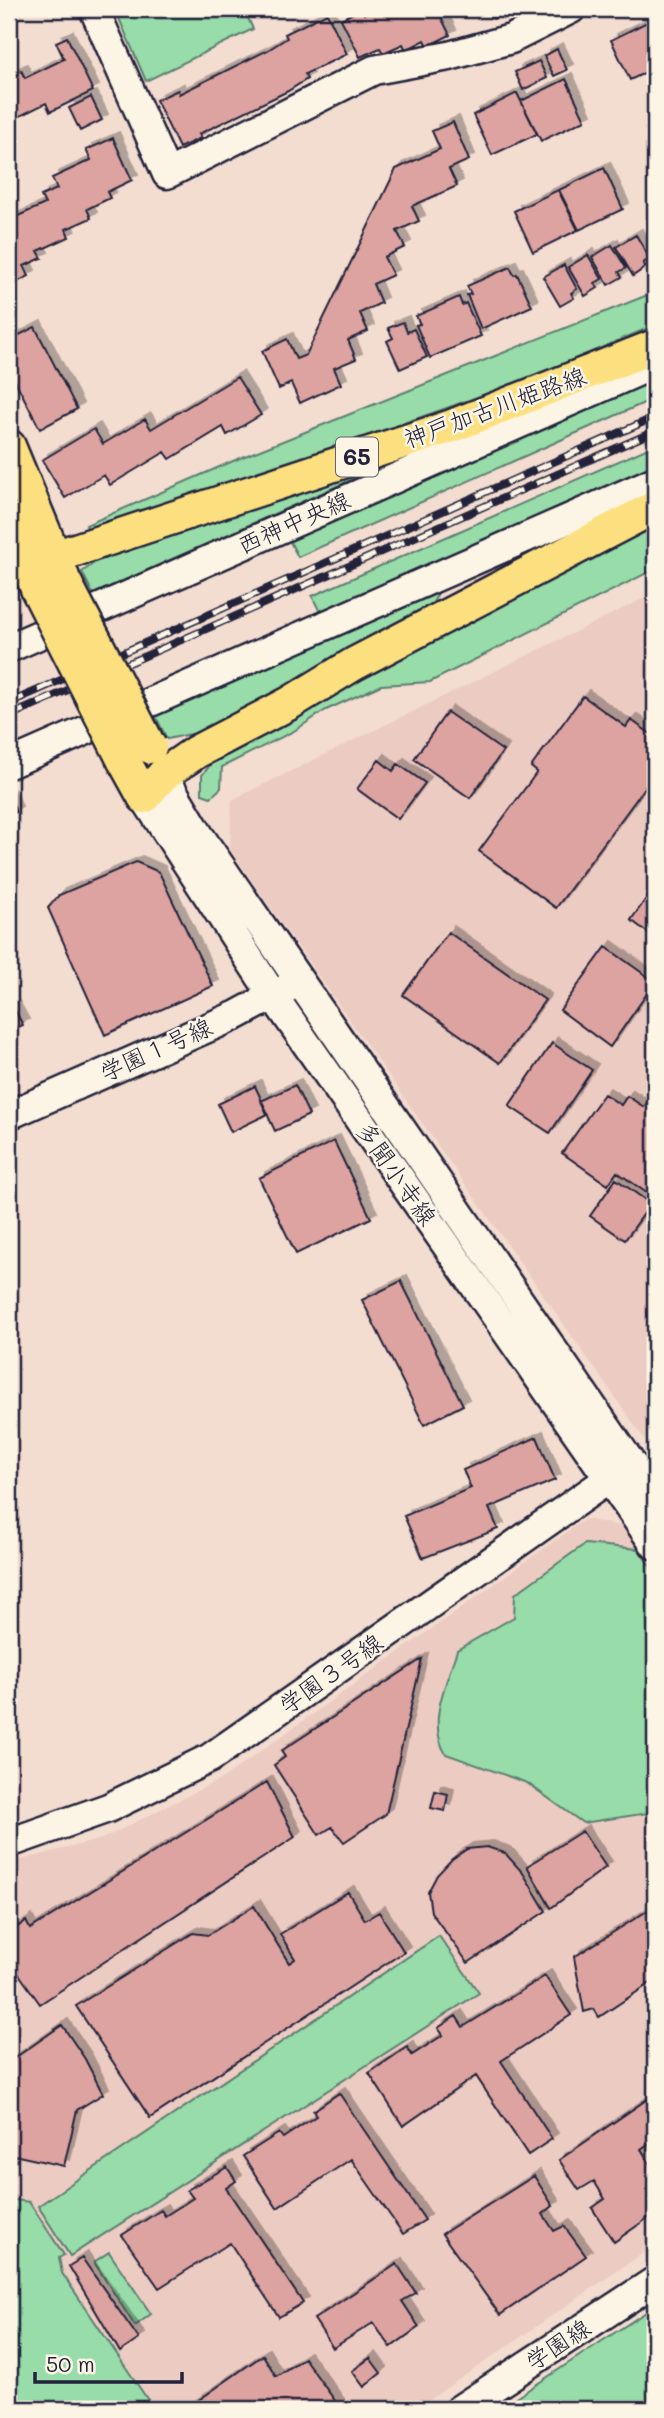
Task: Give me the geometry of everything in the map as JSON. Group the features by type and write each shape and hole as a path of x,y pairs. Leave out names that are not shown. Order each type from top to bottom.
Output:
{"main road":[{"name":"神戸加古川姫路線","path":"52,576 452,426 655,346"},
{"path":"9,446 52,576 145,769 196,752 290,703 354,664 655,507"},
{"path":"9,519 52,576"}],"street":[{"path":"94,9 167,174 374,70 449,56 511,39 571,9"},
{"name":"西神中央線","path":"9,648 655,364"},
{"path":"9,764 655,481"},
{"name":"多聞小寺線","path":"145,769 199,835 655,1498"},
{"name":"多聞小寺線","path":"145,769 274,997 655,1545"},
{"name":"学園１号線","path":"9,1115 274,997 300,980"},
{"name":"学園３号線","path":"9,1843 108,1808 210,1758 610,1481 631,1463"},
{"name":"学園線","path":"460,2409 655,2281"}],"shaded area":[{"path":"655,593 655,1454 230,850 232,800"},
{"path":"585,1519 637,1530 655,1559 655,2245 416,2409 9,2409 9,1863 102,1839 223,1778"}],"green space":[{"path":"115,9 244,9 253,29 146,81"},
{"path":"655,292 655,325 523,381 89,534 86,525 240,458"},
{"path":"655,375 655,398 298,557 288,538"},
{"path":"655,445 655,464 320,612 312,596"},
{"path":"389,463 93,594 82,572 97,561 94,553"},
{"path":"655,518 655,569 430,682 381,685 326,710 294,731 222,767 221,788 211,797 202,794 202,775 211,764 212,755"},
{"path":"438,593 427,614 205,731 167,739 154,713"},
{"path":"585,1544 638,1549 655,1573 655,1812 583,1823 527,1783 446,1754 440,1742 438,1716 457,1650 514,1617 515,1594"},
{"path":"439,1936 479,1993 70,2256 38,2206"},
{"path":"9,2199 29,2202 64,2255 59,2258 62,2273 152,2406 146,2409 9,2409"},
{"path":"109,2252 151,2314 135,2326 94,2262"},
{"path":"655,2306 655,2409 499,2409"}],"building":[{"path":"361,9 364,14 375,9 437,9 450,35 428,46 425,40 406,50 403,44 383,53 380,48 360,57 341,19"},
{"path":"488,9 522,9 503,19 501,15 493,19"},
{"path":"327,13 347,54 305,74 307,79 288,91 199,134 201,138 179,148 156,100 178,90 179,94 268,50 287,38 285,34"},
{"path":"655,18 655,68 630,80 611,40"},
{"path":"67,37 93,91 50,112 46,103 14,119 9,107 9,76 21,70 25,78 64,59 56,42"},
{"path":"557,49 567,70 554,76 544,56"},
{"path":"539,61 547,78 523,90 515,72"},
{"path":"566,79 585,120 541,141 521,101"},
{"path":"517,93 537,134 492,155 473,115"},
{"path":"91,97 102,120 80,131 69,108"},
{"path":"453,122 469,160 449,169 457,186 412,206 419,221 397,231 405,247 384,257 393,275 373,284 381,303 360,313 368,331 348,340 356,359 334,368 341,384 300,403 291,383 279,389 262,351 287,339 296,359 306,355 396,169 440,149 432,131"},
{"path":"655,124 655,148 646,129"},
{"path":"113,138 132,180 107,192 110,198 87,209 91,218 66,229 69,237 38,251 42,258 24,266 29,276 9,286 9,220 45,204 41,196 57,189 52,178 91,160 86,150"},
{"path":"604,168 623,209 579,230 559,190"},
{"path":"558,190 578,230 533,252 514,211"},
{"path":"636,235 650,259 643,263 646,267 633,276 616,247"},
{"path":"612,245 626,268 619,272 622,277 608,285 592,257"},
{"path":"588,255 602,279 595,283 598,288 585,296 568,267"},
{"path":"564,265 577,289 571,293 574,298 560,306 543,277"},
{"path":"510,267 514,275 517,274 532,306 481,329 467,295 471,294 467,286"},
{"path":"459,297 462,305 466,303 481,336 430,358 416,325 420,324 416,316"},
{"path":"403,322 407,332 414,329 427,357 400,369 387,341 393,338 388,328"},
{"path":"35,327 77,409 40,429 9,369 9,340"},
{"path":"237,377 261,415 227,435 223,427 170,459 165,452 110,485 104,475 65,498 42,460 94,429 103,444 145,419 151,429"},
{"path":"583,696 626,727 631,720 655,737 655,774 556,908 479,851 537,772 531,767"},
{"path":"447,712 503,751 470,798 414,759"},
{"path":"379,760 393,771 398,764 425,783 398,819 357,789"},
{"path":"9,795 16,812 9,816"},
{"path":"136,862 159,872 213,986 105,1035 48,908 59,895"},
{"path":"655,886 655,938 631,920"},
{"path":"448,932 545,1000 500,1063 403,995"},
{"path":"606,947 655,982 610,1047 560,1010"},
{"path":"13,1007 23,1025 9,1031 9,1009"},
{"path":"552,1043 592,1070 550,1133 509,1106"},
{"path":"295,1085 309,1115 275,1131 261,1101"},
{"path":"255,1086 268,1114 231,1132 218,1104"},
{"path":"604,1094 621,1105 627,1096 644,1107 649,1100 655,1105 655,1191 651,1196 617,1172 608,1185 562,1153"},
{"path":"334,1141 371,1218 296,1254 259,1178"},
{"path":"616,1179 651,1204 625,1240 590,1216"},
{"path":"401,1281 463,1405 424,1425 362,1300"},
{"path":"537,1437 555,1480 489,1508 498,1529 423,1558 404,1516 471,1488 463,1470"},
{"path":"422,1659 386,1814 344,1842 332,1827 319,1835 274,1765 285,1757 281,1751"},
{"path":"267,1782 295,1837 40,2004 9,1960 9,1933 26,1921 30,1929"},
{"path":"435,1791 448,1794 445,1811 431,1808"},
{"path":"582,1831 606,1867 551,1908 527,1866"},
{"path":"487,1847 505,1853 523,1873 546,1911 468,1963 431,1912 428,1892 437,1875 452,1859 467,1849"},
{"path":"348,1892 365,1920 379,1912 404,1952 150,2118 76,2006 193,1933 208,1935 254,1906 289,1963 295,1959 280,1934"},
{"path":"655,1906 655,1980 599,2017 594,2009 584,2012 574,1957"},
{"path":"545,1976 571,2015 501,2061 552,2139 528,2155 476,2076 403,2126 369,2073 407,2047 412,2055 443,2035 438,2028 456,2016 463,2027"},
{"path":"62,2025 85,2059 103,2094 77,2110 64,2166 9,2154 9,2062"},
{"path":"339,2093 425,2220 403,2234 351,2159 277,2208 243,2156 279,2133 283,2138 316,2116 313,2111"},
{"path":"649,2098 655,2108 655,2139 641,2149 652,2167 655,2166 655,2213 614,2242 592,2208 605,2199 594,2181 579,2190 559,2160"},
{"path":"227,2167 236,2181 226,2188 303,2303 279,2317 230,2243 159,2288 122,2235 161,2210 165,2216 193,2198 187,2190"},
{"path":"534,2176 553,2206 543,2214 554,2231 564,2226 586,2256 500,2315 442,2234"},
{"path":"82,2258 139,2339 120,2352 69,2266"},
{"path":"397,2264 416,2293 402,2301 419,2327 391,2347 373,2323 333,2348 314,2319"},
{"path":"263,2355 276,2376 304,2358 341,2409 186,2409"},
{"path":"370,2358 381,2373 364,2387 352,2371"}],"railway":[{"path":"9,703 655,417"},
{"path":"9,716 655,431"}]}
